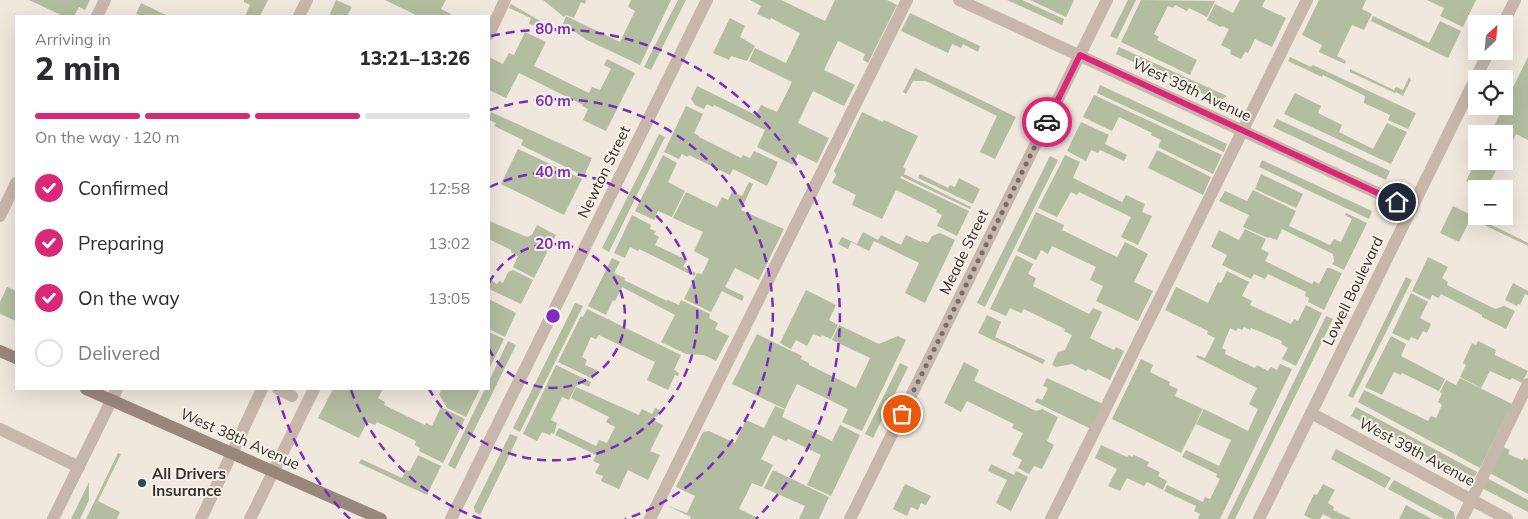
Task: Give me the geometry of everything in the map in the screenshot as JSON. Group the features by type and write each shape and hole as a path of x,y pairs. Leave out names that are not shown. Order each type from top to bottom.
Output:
{"main road":[{"path":"0,351 15,358"},
{"name":"West 38th Avenue","path":"92,390 114,394 232,453 381,519"}],"street":[{"path":"98,15 105,0"},
{"path":"300,15 307,0"},
{"path":"490,32 505,0"},
{"name":"Newton Street","path":"451,519 707,0"},
{"path":"650,519 907,0"},
{"name":"West 39th Avenue","path":"959,0 1412,209"},
{"name":"Meade Street","path":"850,519 1107,0"},
{"path":"1050,519 1306,0"},
{"path":"1508,15 1515,0"},
{"name":"Lowell Boulevard","path":"1259,519 1486,60"},
{"path":"0,216 15,185"},
{"path":"1462,519 1528,384"},
{"path":"201,519 262,390"},
{"path":"280,390 292,396"},
{"path":"250,519 314,390"},
{"path":"53,519 114,394"},
{"name":"West 39th Avenue","path":"1311,413 1507,519"},
{"path":"0,429 79,467"}],"green space":[{"path":"29,0 90,0 85,10 79,7 75,15 61,15"},
{"path":"244,0 268,0 260,15 245,15 250,5 244,2"},
{"path":"336,0 352,7 348,15 329,15"},
{"path":"385,0 446,0 441,9 451,14 450,15 416,15"},
{"path":"543,0 586,0 585,4 581,2 574,18 566,15 564,17"},
{"path":"631,0 671,0 640,65 587,40 563,24 566,16 620,42 635,11 628,7"},
{"path":"678,0 686,0 651,70 644,67"},
{"path":"750,0 781,0 825,21 835,0 887,0 897,5 868,63 863,60 865,54 838,41 824,70 855,85 844,106 813,91 798,123 829,138 817,163 798,154 793,165 757,147 765,130 714,105 713,107 707,104 704,109 695,105 691,99 697,86 756,115 761,105 777,112 792,82 749,61 755,48 786,63 800,33 771,18 770,20 757,14 761,6"},
{"path":"1007,0 1022,0 1064,19 1062,25"},
{"path":"1030,0 1074,0 1066,17"},
{"path":"1128,0 1136,0 1117,39 1110,36"},
{"path":"1141,0 1215,1 1207,17 1189,8 1187,11 1175,5 1173,8 1168,6 1154,34 1159,37 1157,40 1197,60 1190,75 1121,42"},
{"path":"1240,0 1265,0 1262,7 1286,18 1272,47 1255,39 1248,53 1245,52 1241,59 1230,54 1231,50 1221,45 1229,29 1207,20 1215,4 1233,13"},
{"path":"1319,0 1366,0 1362,9 1372,14 1364,30 1352,25 1337,56 1346,61 1345,64 1319,52 1322,45 1302,35"},
{"path":"1427,0 1476,0 1463,27 1440,16 1444,8"},
{"path":"141,3 166,15 139,15 136,14"},
{"path":"511,4 563,34 529,24 531,18 509,8"},
{"path":"910,13 980,46 978,52 963,44 961,48 952,44 948,53 901,31"},
{"path":"1373,16 1429,43 1440,21 1461,31 1448,58 1371,21"},
{"path":"730,18 745,26 740,37 755,46 747,61 731,56 729,60 713,53"},
{"path":"525,32 546,42 534,66 589,93 592,87 600,90 611,69 604,65 607,59 635,73 606,131 583,120 588,109 583,105 519,73 506,98 490,90 490,58 503,64 509,53 514,55"},
{"path":"1119,47 1227,96 1219,101 1116,54"},
{"path":"1290,57 1311,67 1313,65 1416,113 1408,129 1388,120 1390,115 1364,103 1365,96 1323,75 1322,77 1288,61"},
{"path":"1528,57 1528,140 1516,134 1513,141 1513,125 1494,125 1499,115 1513,115 1513,87"},
{"path":"915,68 1016,117 995,159 980,152 997,116 926,81 913,81 906,94 903,92"},
{"path":"1350,69 1394,90 1396,87 1403,90 1409,77 1411,80 1403,96 1350,72"},
{"path":"1100,85 1227,144 1224,152 1097,93"},
{"path":"1295,93 1321,106 1318,113 1342,125 1339,132 1373,149 1387,123 1407,132 1391,164 1284,114"},
{"path":"1094,95 1222,155 1213,174 1158,147 1161,140 1151,135 1152,133 1119,117 1112,131 1083,117"},
{"path":"686,106 703,114 694,133 699,137 741,158 743,155 750,158 754,151 778,162 767,186 733,169 730,175 689,155 687,157 682,154 679,159 664,152"},
{"path":"491,112 592,158 584,176 521,145 523,140 494,126 496,123 490,120"},
{"path":"862,112 918,136 903,167 906,169 904,174 971,207 970,209 901,176 900,178 969,211 957,236 937,226 942,215 936,212 937,210 896,190 882,219 852,205 856,195 832,183 836,175 834,171"},
{"path":"1277,119 1390,171 1386,180 1273,127"},
{"path":"1081,122 1109,135 1105,144 1127,155 1124,161 1100,150 1098,153 1091,150 1086,161 1067,151"},
{"path":"659,134 665,137 609,252 602,248"},
{"path":"518,149 582,179 564,215 501,184"},
{"path":"1157,150 1211,177 1203,195 1148,168"},
{"path":"663,155 677,163 668,182 685,191 672,217 658,211 654,220 635,211"},
{"path":"1065,155 1080,162 1073,178 1122,202 1126,195 1145,204 1142,212 1152,216 1138,245 1121,237 1131,217 1079,192 1077,195 1071,192 1057,217 1038,208"},
{"path":"1050,156 1058,160 985,307 977,303"},
{"path":"1262,160 1372,211 1369,219 1259,167"},
{"path":"1472,170 1496,171 1491,180 1466,181"},
{"path":"920,174 948,188 950,185 955,187 959,178 980,189 973,204 918,178"},
{"path":"1261,174 1303,194 1296,208 1255,189"},
{"path":"749,182 753,184 741,210 784,229 759,280 735,268 725,287 744,296 742,301 722,291 711,312 684,299 697,273 702,274 709,259 694,251 703,232 673,218 686,192 717,207 722,197 728,200 732,192 742,196"},
{"path":"1253,190 1296,211 1289,226 1330,245 1334,239 1341,242 1352,219 1345,215 1346,213 1367,223 1344,270 1332,264 1334,261 1333,254 1282,229 1277,240 1243,227 1249,215 1219,201 1225,191 1247,201"},
{"path":"1453,206 1468,213 1468,224 1459,242 1440,233"},
{"path":"1036,212 1064,225 1062,230 1117,257 1125,242 1148,254 1134,282 1153,291 1138,321 1096,301 1103,286 1090,280 1096,267 1052,246 1048,254 1041,250 1036,260 1017,251"},
{"path":"632,215 651,225 650,229 656,231 654,234 659,237 655,245 687,260 683,267 696,273 694,276 639,249 638,251 630,247 625,258 614,253"},
{"path":"490,221 527,237 532,235 537,225 556,235 534,278 513,267 518,256 511,252 511,250 490,240"},
{"path":"1484,225 1492,225 1528,243 1528,246"},
{"path":"1245,229 1266,239 1261,249 1269,253 1265,261 1312,284 1314,281 1319,284 1327,268 1342,273 1324,310 1308,302 1309,298 1305,296 1306,292 1268,274 1265,279 1254,274 1251,279 1222,265 1227,255 1211,247 1219,230 1239,240"},
{"path":"863,232 878,240 881,235 901,245 906,235 928,243 932,236 940,233 955,240 925,303 905,293 919,263 874,241 869,251 851,242 848,249 838,244 842,237 857,244"},
{"path":"1016,255 1033,264 1028,274 1036,278 1033,286 1089,314 1093,308 1102,312 1090,338 1114,350 1116,347 1124,351 1110,380 1088,369 1086,371 1072,364 1056,367 1052,365 1058,352 1065,350 1072,335 1064,331 1065,329 1024,309 1021,313 1010,308 1006,316 990,309"},
{"path":"1428,257 1448,267 1442,278 1448,282 1447,285 1495,309 1504,306 1515,311 1506,329 1441,294 1439,298 1432,295 1430,300 1412,291"},
{"path":"612,258 620,262 614,273 625,278 624,280 667,301 679,305 681,300 710,314 709,318 718,323 715,329 729,336 716,361 704,355 686,354 661,342 675,315 622,287 606,315 588,306"},
{"path":"513,270 533,280 521,304 490,289 490,280 497,284 499,281 503,283 508,272"},
{"path":"1227,271 1249,282 1242,296 1252,301 1250,305 1291,324 1294,319 1298,321 1306,305 1322,313 1296,366 1282,359 1288,348 1281,344 1282,341 1251,328 1250,330 1244,327 1242,330 1238,328 1236,331 1230,328 1222,348 1226,350 1225,354 1255,368 1257,365 1268,371 1271,367 1277,370 1280,364 1292,369 1220,519 1198,519 1200,514 1194,511 1196,506 1164,491 1167,485 1203,502 1205,497 1210,499 1220,479 1216,477 1217,474 1182,457 1186,450 1219,466 1231,440 1196,424 1204,409 1248,431 1258,409 1249,404 1257,388 1196,357 1197,355 1205,358 1215,338 1207,334 1208,331 1165,310 1176,287 1208,303 1218,282 1221,283"},
{"path":"1406,277 1412,280 1353,398 1348,396"},
{"path":"1513,283 1528,291 1528,295 1525,294 1520,305 1518,304 1517,306 1505,300"},
{"path":"7,287 15,291 15,321 0,314 0,302"},
{"path":"806,290 836,305 829,320 838,325 831,339 813,334 807,346 796,340 791,349 780,343"},
{"path":"1411,293 1428,302 1420,318 1431,324 1427,333 1423,331 1418,340 1411,337 1409,341 1392,333"},
{"path":"490,300 516,313 505,337 490,330"},
{"path":"575,303 583,306 520,432 513,428"},
{"path":"587,309 681,355 674,370 679,373 678,376 675,375 668,390 647,380 655,362 599,335 596,339 591,337 582,357 587,360 585,365 597,370 593,379 558,362 581,316 583,317"},
{"path":"987,315 1001,322 995,337 1045,360 1043,364 978,333"},
{"path":"1326,316 1333,319 1235,519 1227,519"},
{"path":"839,325 879,344 898,336 906,340 862,431 842,422 848,409 797,384 785,409 732,384 757,334 802,356 801,359 809,363 809,365 856,388 870,358 832,340"},
{"path":"490,332 504,339 490,367"},
{"path":"1391,336 1406,344 1401,356 1445,379 1439,391 1402,373 1401,375 1394,372 1382,395 1365,387"},
{"path":"508,341 516,345 455,469 448,465 485,390 490,390 490,379"},
{"path":"1478,341 1496,350 1495,355 1528,371 1522,383 1490,371 1481,388 1460,377 1466,365 1463,363 1472,343 1476,345"},
{"path":"1141,359 1153,365 1150,372 1170,382 1169,385 1178,389 1175,396 1203,409 1181,453 1112,419"},
{"path":"964,362 979,370 974,381 1036,411 1042,409 1058,417 1047,441 1054,445 1042,469 1034,466 1029,474 1018,468 1022,460 1012,455 1023,433 1012,428 1014,424 967,401 961,412 944,403"},
{"path":"900,363 908,367 873,438 865,434"},
{"path":"556,365 591,382 589,387 581,383 576,386 569,400 562,397 551,420 557,423 554,434 551,433 550,435 542,432 537,441 523,434"},
{"path":"1047,378 1103,404 1091,429 1035,402 1037,398 1042,400 1048,388 1043,386"},
{"path":"1460,378 1512,404 1480,468 1358,402 1364,390 1428,421 1431,416 1436,418 1442,405 1438,402 1442,393 1440,392 1446,380 1456,385"},
{"path":"576,387 639,415 642,409 652,414 655,408 660,410 657,417 655,416 653,420 663,425 650,451 660,455 648,480 628,470 619,489 601,481 603,476 595,473 600,464 593,461 596,455 555,435 559,428 596,446 599,440 607,443 615,427 606,422 609,417 571,398"},
{"path":"332,390 382,390 378,398 385,402 384,405 425,425 426,423 432,426 441,407 465,419 443,463 419,451 420,448 415,445 416,441 377,422 375,425 367,422 359,438 318,418"},
{"path":"441,390 480,390 466,417 447,408 439,394"},
{"path":"775,406 785,410 782,417 832,441 840,425 860,435 831,496 807,485 821,455 788,439 786,441 773,435 761,459 773,465 762,487 752,483 739,509 760,519 690,519 691,517 668,506 687,513 695,496 676,487 703,432 709,431 735,443 746,420 764,428"},
{"path":"1356,407 1477,472 1472,481 1351,416"},
{"path":"510,434 518,437 480,515 475,512 474,507"},
{"path":"1101,445 1127,457 1134,455 1149,462 1147,466 1160,472 1158,476 1167,481 1163,490 1147,482 1144,486 1127,478 1120,491 1108,486 1117,469 1095,458"},
{"path":"1503,447 1510,450 1508,454 1522,460 1524,458 1528,460 1528,494 1490,473"},
{"path":"1336,449 1391,478 1385,488 1331,459"},
{"path":"118,453 121,454 98,501 120,512 117,519 86,519"},
{"path":"418,455 441,466 427,495 359,463 361,459 402,478 406,470 410,471"},
{"path":"991,464 1014,475 1016,471 1028,477 1011,511 996,503 1007,480 988,471"},
{"path":"773,470 829,497 819,519 799,519 805,506 764,488"},
{"path":"1487,478 1528,500 1528,512 1482,488"},
{"path":"1394,480 1454,512 1455,519 1444,519 1388,489"},
{"path":"89,482 89,500 80,519 71,519"},
{"path":"905,484 931,496 926,505 921,503 918,510 911,507 907,516 893,509"},
{"path":"1323,484 1335,490 1328,503 1334,507 1333,510 1352,519 1332,519 1323,514 1320,519 1311,519 1304,515 1314,494 1317,495"},
{"path":"1406,505 1432,519 1399,519"}],"way so far":[{"path":"902,414 1047,122"}],"place":[{"name":"All Drivers Insurance","path":"142,483"}],"route":[{"path":"1047,122 1080,55 1397,202"}]}
